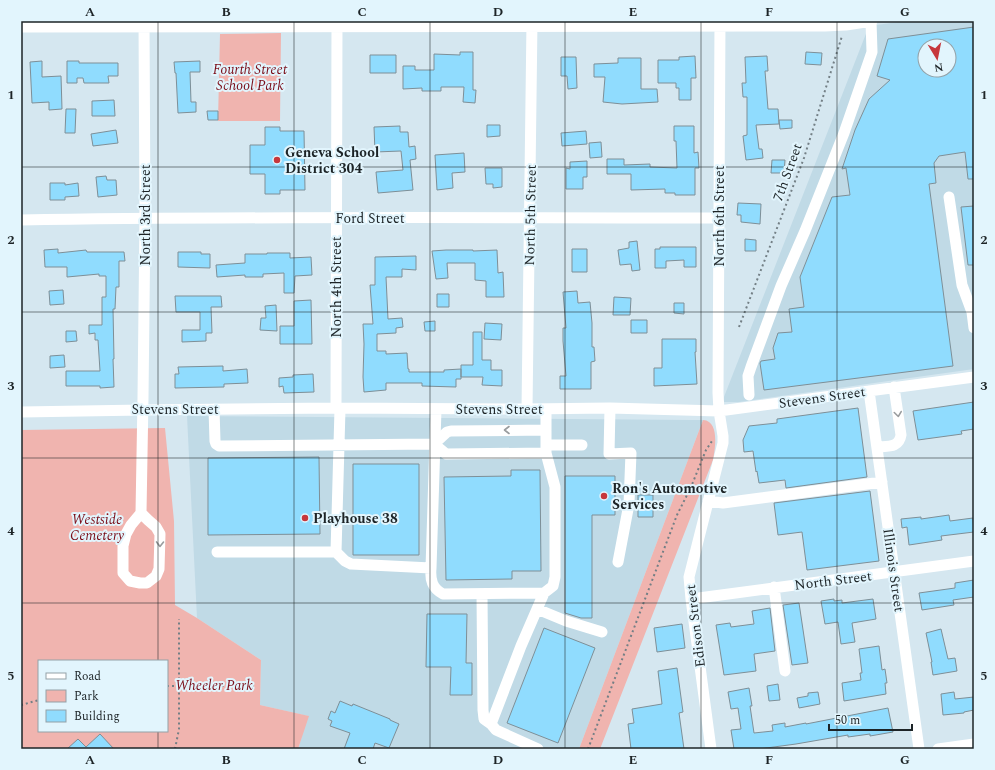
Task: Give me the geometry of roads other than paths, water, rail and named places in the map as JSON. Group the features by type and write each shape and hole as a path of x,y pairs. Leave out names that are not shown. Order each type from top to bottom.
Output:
{"street":[{"path":"21,27 144,24 826,23 846,25 872,21 872,52 844,133 805,231 781,286 751,367 748,376 749,395"},
{"name":"North 6th Street","path":"719,411 720,23"},
{"name":"North 3rd Street","path":"141,513 145,218 144,24"},
{"name":"North 4th Street","path":"336,552 339,445 337,24"},
{"name":"North 5th Street","path":"527,409 532,24"},
{"path":"950,197 962,285 972,312 974,328"},
{"name":"Ford Street","path":"21,220 145,218 719,218"},
{"name":"Stevens Street","path":"21,412 338,408 610,408 719,411 974,377"},
{"path":"877,447 897,444 900,441 901,435 894,387"},
{"name":"Illinois Street","path":"869,391 919,749"},
{"path":"610,408 609,454 631,453 629,504 618,562"},
{"path":"214,409 215,441 219,446 434,444 446,454 546,449 582,445"},
{"path":"436,409 431,568 432,584 436,590 443,594 482,594 544,592 553,586 555,577 555,487 546,449 546,409"},
{"name":"Edison Street","path":"711,749 689,577 723,443 719,411"},
{"path":"434,444 451,430 546,430"},
{"path":"708,501 723,503 882,482"},
{"path":"141,513 156,527 160,534 159,569 156,576 147,583 130,581 123,573 123,546 126,534 131,524 141,513"},
{"path":"217,552 336,552 350,564 431,568"},
{"name":"North Street","path":"691,599 974,561"},
{"path":"774,587 785,671"},
{"path":"491,724 521,646 544,592"},
{"path":"482,594 484,719 496,730 538,749"},
{"path":"537,609 566,621 602,632"},
{"path":"938,749 974,744"}],"place":[{"name":"Geneva School District 304","path":"277,160"},
{"name":"Ron's Automotive Services","path":"604,496"},
{"name":"Playhouse 38","path":"305,518"}],"park label":[{"name":"Fourth Street School Park","path":"250,78"},
{"name":"Westside Cemetery","path":"97,528"},
{"name":"Wheeler Park","path":"214,685"}]}
